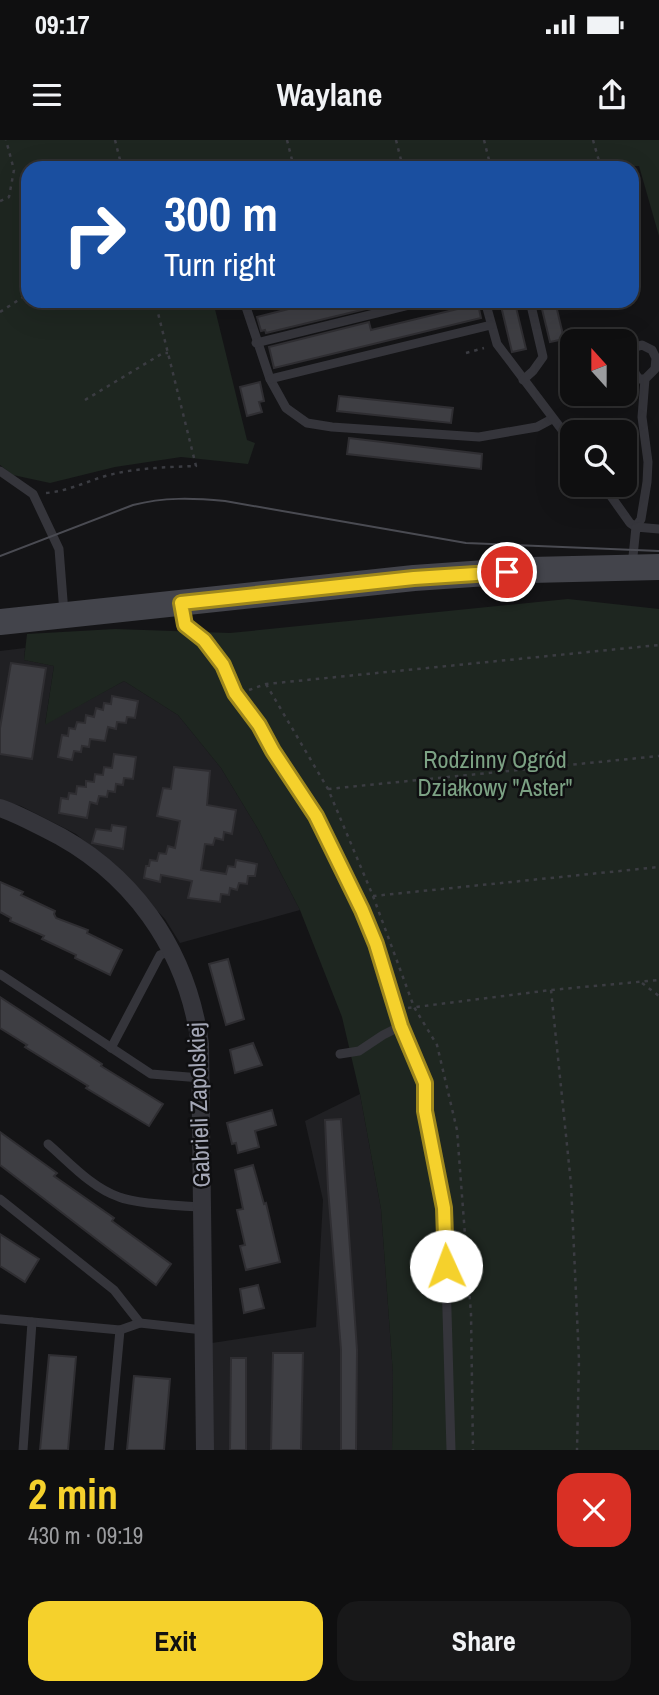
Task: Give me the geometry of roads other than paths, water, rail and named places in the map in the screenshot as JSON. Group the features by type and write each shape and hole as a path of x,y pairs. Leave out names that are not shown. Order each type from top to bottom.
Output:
{"street":[{"path":"0,622 427,577 530,570 659,568"},
{"name":"Gabrieli Zapolskiej","path":"0,808 74,843 115,875 158,924 172,951 197,1021 201,1078 205,1450"}],"lane":[{"path":"246,308 270,379 286,408 307,423 479,437 537,427 552,419"},
{"path":"256,343 398,308"},
{"path":"487,308 497,344 560,429"},
{"path":"523,380 543,357 532,308"},
{"path":"270,379 491,325"},
{"path":"632,567 636,527 647,482 648,462 642,417 645,379"},
{"path":"0,471 33,494 59,549 65,614"},
{"path":"612,497 630,523 636,527 659,529"},
{"path":"181,603 185,625 204,640 223,665 235,693 259,725 316,816 376,944 401,1026 425,1083 425,1111 444,1208 451,1450"},
{"path":"111,1048 160,955 172,951"},
{"path":"0,974 151,1074 201,1078"},
{"path":"340,1054 359,1051 401,1026"},
{"path":"48,1144 93,1182 120,1198 202,1207"},
{"path":"0,1199 114,1290 140,1323"},
{"path":"0,1319 121,1331 140,1323 203,1330"},
{"path":"23,1450 32,1322"},
{"path":"109,1450 121,1331"}],"tram line":[{"path":"0,556 133,505 179,499 225,501 466,543 659,551"}],"park label":[{"name":"Rodzinny Ogród Działkowy \"Aster\"","path":"495,773"}]}
